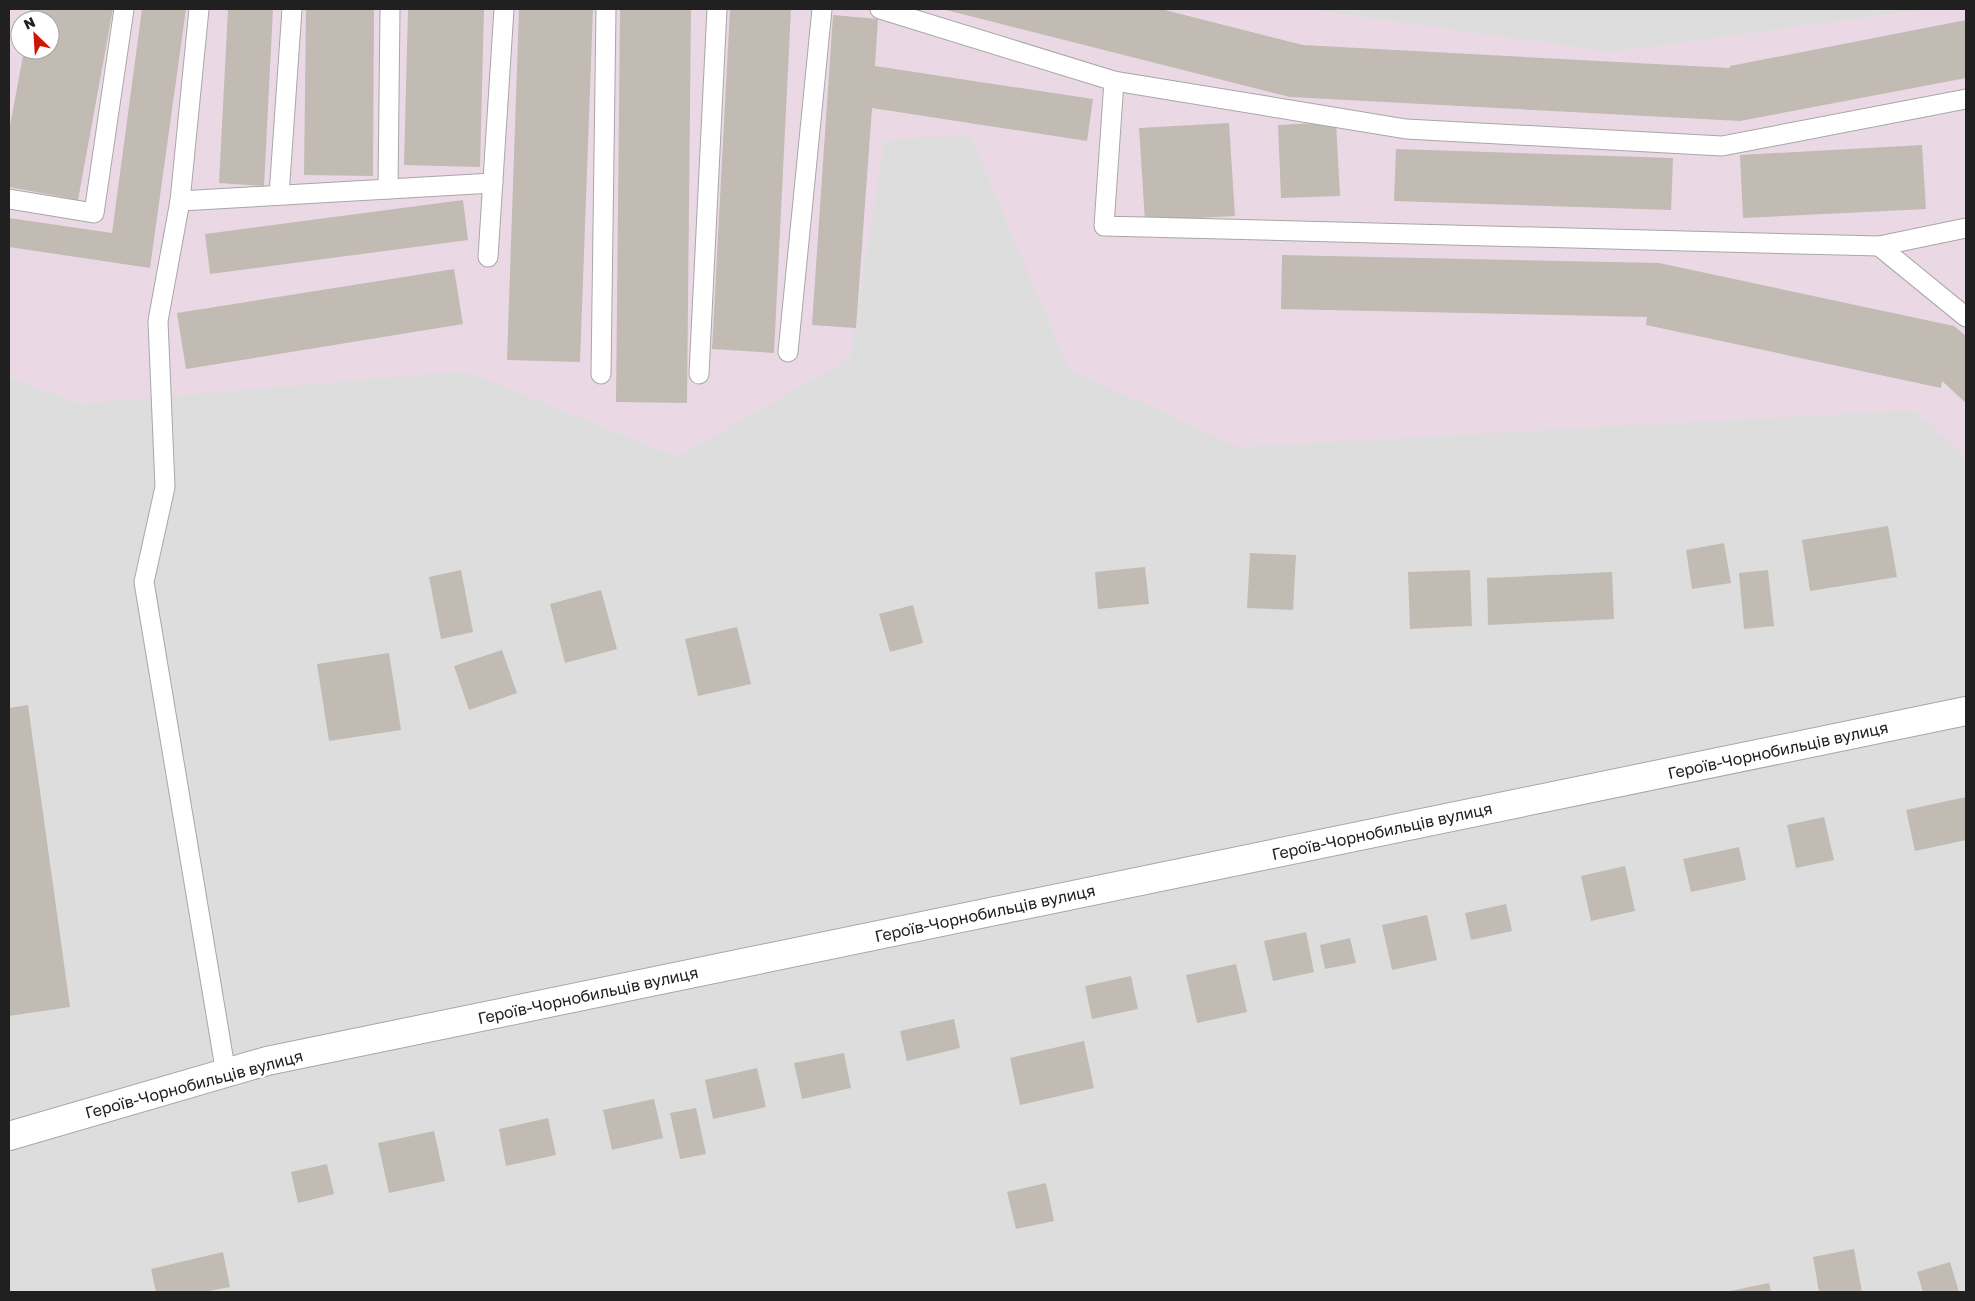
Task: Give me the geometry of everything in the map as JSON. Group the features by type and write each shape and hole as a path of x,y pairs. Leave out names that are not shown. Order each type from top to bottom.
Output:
{"street":[{"name":"Героїв-Чорнобильців вулиця","path":"9,1136 267,1061 1966,711"}],"lane":[{"path":"9,199 94,213 124,9"},
{"path":"199,9 180,201 158,321 164,487 144,582 226,1074"},
{"path":"279,195 292,9"},
{"path":"388,189 390,9"},
{"path":"488,257 504,9"},
{"path":"601,374 606,9"},
{"path":"699,374 717,9"},
{"path":"788,352 822,9"},
{"path":"880,9 1114,81 1406,129 1722,146 1966,99"},
{"path":"1114,81 1104,226 1879,246 1966,228"},
{"path":"180,201 493,183"},
{"path":"1879,246 1966,317"}],"shaded area":[{"path":"9,9 1966,9 1966,1292 9,1292"},
{"path":"9,9 1307,9 1612,52 1928,9 1966,9 1966,459 1914,410 1238,447 1069,369 970,135 884,140 850,358 677,457 465,371 80,404 9,377"}],"building":[{"path":"113,9 78,200 9,187 9,131 22,60 60,60 60,10 31,10"},
{"path":"142,9 186,9 150,268 9,247 9,218 112,233"},
{"path":"228,9 273,9 264,186 219,183"},
{"path":"306,9 374,9 373,176 304,175"},
{"path":"408,9 484,9 480,167 404,165"},
{"path":"519,9 593,9 580,362 507,360"},
{"path":"620,9 691,9 687,403 616,402"},
{"path":"730,9 791,9 774,353 712,349"},
{"path":"942,9 1161,9 1303,45 1730,68 1730,66 1966,20 1966,78 1740,121 1290,97"},
{"path":"833,15 878,19 875,66 1093,99 1087,141 872,108 856,328 812,325"},
{"path":"1336,122 1340,196 1281,198 1278,125"},
{"path":"1229,123 1235,216 1145,221 1139,128"},
{"path":"1922,145 1926,209 1743,218 1740,155"},
{"path":"1396,149 1673,158 1671,210 1394,201"},
{"path":"463,200 468,240 210,274 205,234"},
{"path":"1282,255 1659,263 1954,326 1966,336 1966,403 1942,381 1941,388 1646,325 1647,317 1281,309"},
{"path":"454,269 463,324 186,369 177,313"},
{"path":"1888,526 1897,577 1810,591 1802,540"},
{"path":"1724,543 1731,583 1692,589 1686,550"},
{"path":"1250,553 1296,555 1293,610 1247,608"},
{"path":"1145,567 1149,604 1098,609 1095,572"},
{"path":"461,570 473,632 441,639 429,577"},
{"path":"1470,570 1472,626 1410,629 1408,572"},
{"path":"1768,570 1774,626 1744,629 1739,573"},
{"path":"1612,572 1614,619 1488,625 1487,578"},
{"path":"601,590 617,649 565,663 550,604"},
{"path":"913,605 923,643 890,652 879,614"},
{"path":"737,627 751,684 698,696 685,639"},
{"path":"502,650 517,693 469,710 454,666"},
{"path":"389,653 401,730 329,741 317,664"},
{"path":"28,705 70,1007 9,1016 9,708"},
{"path":"1966,797 1966,840 1915,851 1906,810"},
{"path":"1824,817 1834,860 1796,868 1787,825"},
{"path":"1739,847 1746,880 1691,892 1683,859"},
{"path":"1625,866 1635,911 1591,921 1581,876"},
{"path":"1506,904 1512,931 1471,940 1465,913"},
{"path":"1427,915 1437,960 1392,970 1382,925"},
{"path":"1306,932 1314,972 1273,981 1264,941"},
{"path":"1350,938 1356,963 1325,969 1320,945"},
{"path":"1236,964 1247,1012 1197,1023 1186,975"},
{"path":"1131,976 1138,1009 1092,1019 1085,986"},
{"path":"954,1019 960,1048 907,1061 900,1031"},
{"path":"1084,1041 1094,1088 1020,1105 1010,1058"},
{"path":"844,1053 851,1088 802,1099 794,1063"},
{"path":"757,1068 766,1107 713,1119 705,1080"},
{"path":"654,1099 663,1138 612,1150 603,1110"},
{"path":"696,1108 706,1154 680,1159 670,1113"},
{"path":"548,1118 556,1155 506,1166 499,1129"},
{"path":"434,1131 445,1181 389,1193 378,1143"},
{"path":"327,1164 334,1194 298,1203 291,1172"},
{"path":"1046,1183 1054,1221 1016,1229 1007,1192"},
{"path":"1854,1249 1862,1292 1819,1292 1813,1257"},
{"path":"223,1252 230,1287 204,1292 156,1292 151,1269"},
{"path":"1950,1262 1959,1292 1923,1292 1917,1272"},
{"path":"1769,1283 1771,1292 1730,1292 1730,1291"}]}
